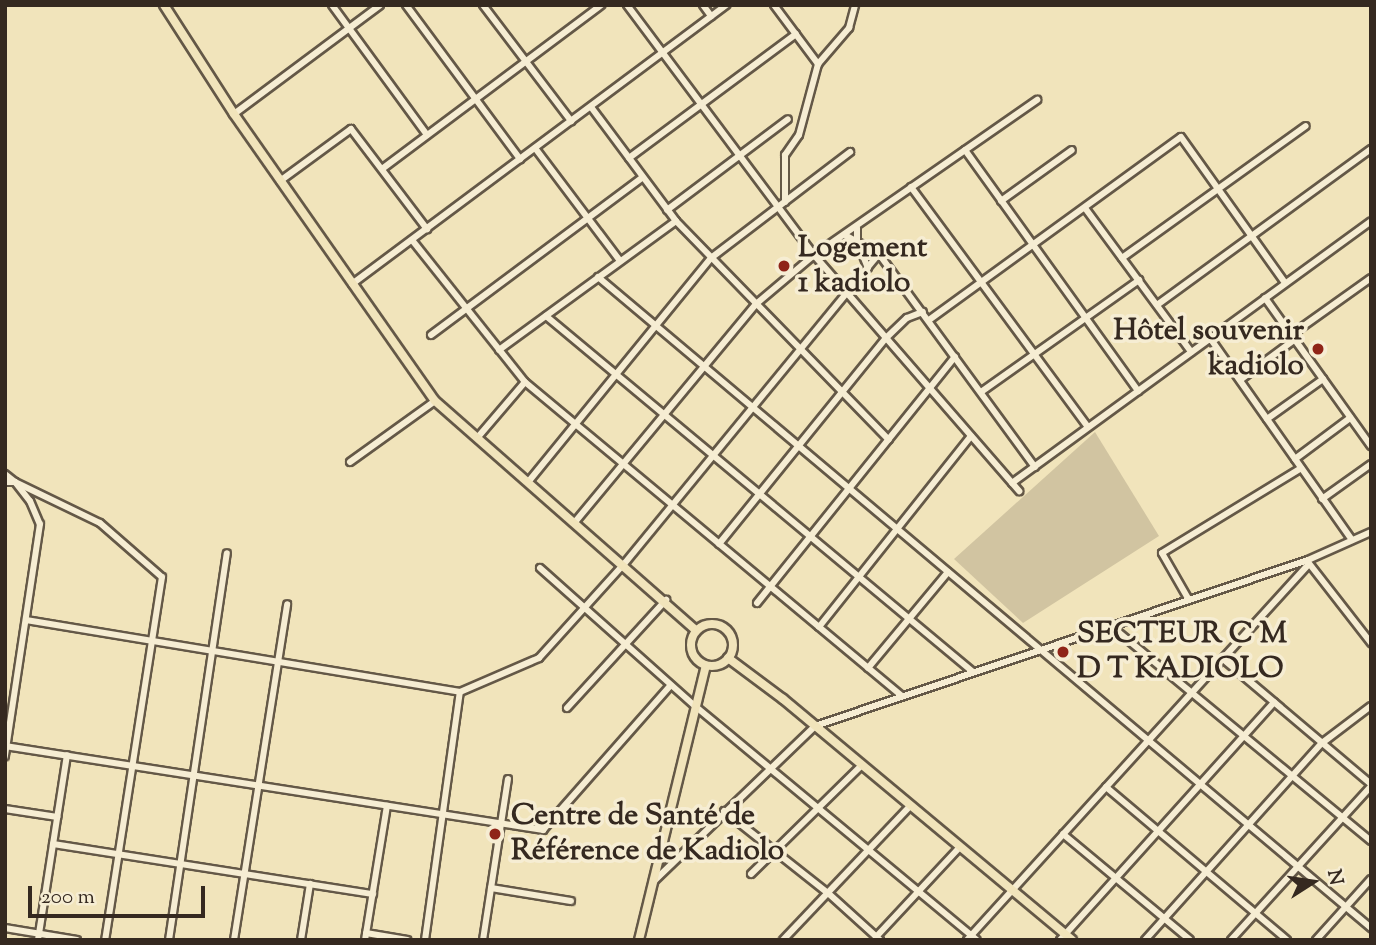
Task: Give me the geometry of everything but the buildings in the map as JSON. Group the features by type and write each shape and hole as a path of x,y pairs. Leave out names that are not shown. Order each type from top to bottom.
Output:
{"main road":[{"path":"164,5 234,114 435,401 666,600 696,630"},
{"path":"713,624 724,628 733,645 729,658 718,665 706,666 699,662 691,650 692,636 696,630 713,624"},
{"path":"729,658 911,805 1066,938"},
{"path":"639,940 706,666"}],"street":[{"path":"332,5 427,135"},
{"path":"234,114 380,5"},
{"path":"406,5 520,159"},
{"path":"382,169 601,5"},
{"path":"627,5 814,255 1019,491"},
{"path":"703,5 711,16"},
{"path":"352,284 726,5"},
{"path":"774,5 818,64"},
{"path":"785,202 785,155 799,135 818,64 849,28 855,5"},
{"path":"485,6 571,121"},
{"path":"629,158 796,34"},
{"path":"575,522 756,304 814,255 1037,100"},
{"path":"591,107 676,221 889,440"},
{"path":"667,210 788,119"},
{"path":"1122,258 1306,126"},
{"path":"280,181 351,129 427,229"},
{"path":"929,320 1181,137 1285,283"},
{"path":"535,148 620,261"},
{"path":"1157,305 1371,149"},
{"path":"964,150 1138,391"},
{"path":"1001,201 1072,150"},
{"path":"529,481 711,258 850,152"},
{"path":"431,335 643,177"},
{"path":"911,187 1088,427"},
{"path":"1085,208 1191,352"},
{"path":"499,350 676,221"},
{"path":"1012,483 1371,221"},
{"path":"858,226 857,241 868,268"},
{"path":"845,235 880,254 1035,467"},
{"path":"412,240 525,382 902,696"},
{"path":"26,620 460,692 539,658 624,564 880,254"},
{"path":"598,277 1371,928"},
{"path":"1240,380 1371,278"},
{"path":"981,392 1139,281"},
{"path":"1265,298 1371,446"},
{"path":"719,544 887,338 907,318 923,312"},
{"path":"546,316 973,672"},
{"path":"1210,338 1352,540"},
{"path":"757,603 956,357"},
{"path":"1267,419 1323,379"},
{"path":"478,437 525,382"},
{"path":"350,462 435,401"},
{"path":"1295,459 1350,418"},
{"path":"819,627 971,436"},
{"path":"1322,499 1371,464"},
{"path":"1189,600 1161,553 1301,467"},
{"path":"5,474 15,482 100,523 162,578 105,940"},
{"path":"5,482 15,482"},
{"path":"5,756 40,524 30,501 15,482"},
{"path":"652,883 815,726 1189,600 1308,563 1371,532"},
{"path":"169,940 227,553"},
{"path":"1308,563 1371,643"},
{"path":"540,568 695,706 972,938 1012,890 1308,563"},
{"path":"868,668 948,572"},
{"path":"567,708 666,600"},
{"path":"234,940 286,604"},
{"path":"1111,626 1371,841"},
{"path":"1223,659 1371,785 1231,940"},
{"path":"6,746 543,830 671,685"},
{"path":"425,940 460,692"},
{"path":"1066,938 1116,878 1274,702"},
{"path":"1145,940 1322,743 1371,706"},
{"path":"39,937 67,755"},
{"path":"751,873 862,765"},
{"path":"483,940 508,779"},
{"path":"1107,787 1287,940"},
{"path":"783,940 911,805"},
{"path":"387,806 366,936 407,940"},
{"path":"5,809 57,817"},
{"path":"724,811 828,893 876,939 960,847"},
{"path":"1063,834 1190,940"},
{"path":"53,844 373,894"},
{"path":"1316,940 1371,879"},
{"path":"301,940 310,884"},
{"path":"491,888 572,901"},
{"path":"5,928 39,937 77,940"}],"shaded area":[{"path":"1095,432 1159,536 1023,623 954,559"}],"place":[{"name":"Logement 1 kadiolo","path":"784,266"},
{"name":"Hôtel souvenir kadiolo","path":"1318,349"},
{"name":"SECTEUR C M D T KADIOLO","path":"1063,652"},
{"name":"Centre de Santé de Référence de Kadiolo","path":"495,834"}]}
